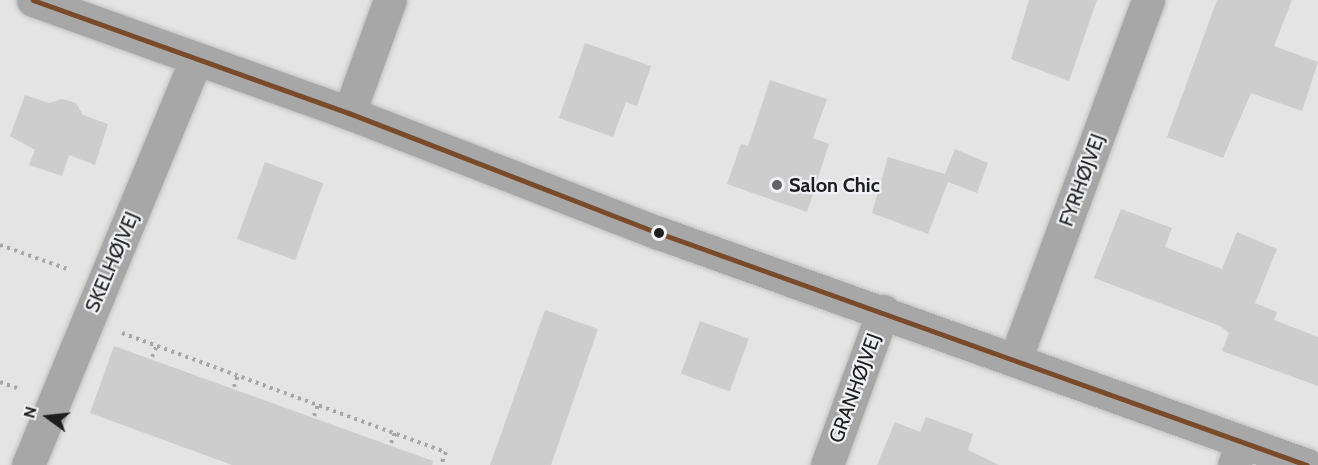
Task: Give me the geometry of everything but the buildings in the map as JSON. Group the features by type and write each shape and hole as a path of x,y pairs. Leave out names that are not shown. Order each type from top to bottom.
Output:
{"street":[{"path":"33,0 349,113 659,233 1015,360 1238,454 1307,465"},
{"path":"349,113 390,0"},
{"name":"FYRHØJVEJ","path":"1015,360 1148,0"},
{"name":"SKELHØJVEJ","path":"28,465 196,59"},
{"name":"GRANHØJVEJ","path":"827,465 883,311"}],"path":[{"path":"0,245 104,282"},
{"path":"88,320 446,452 441,465"},
{"path":"152,357 157,345"},
{"path":"234,387 238,375"},
{"path":"314,416 318,405"},
{"path":"391,443 395,433"}],"transit line":[{"path":"33,0 349,113 659,233 1307,465"}],"place":[{"name":"Salon Chic","path":"777,185"}]}
